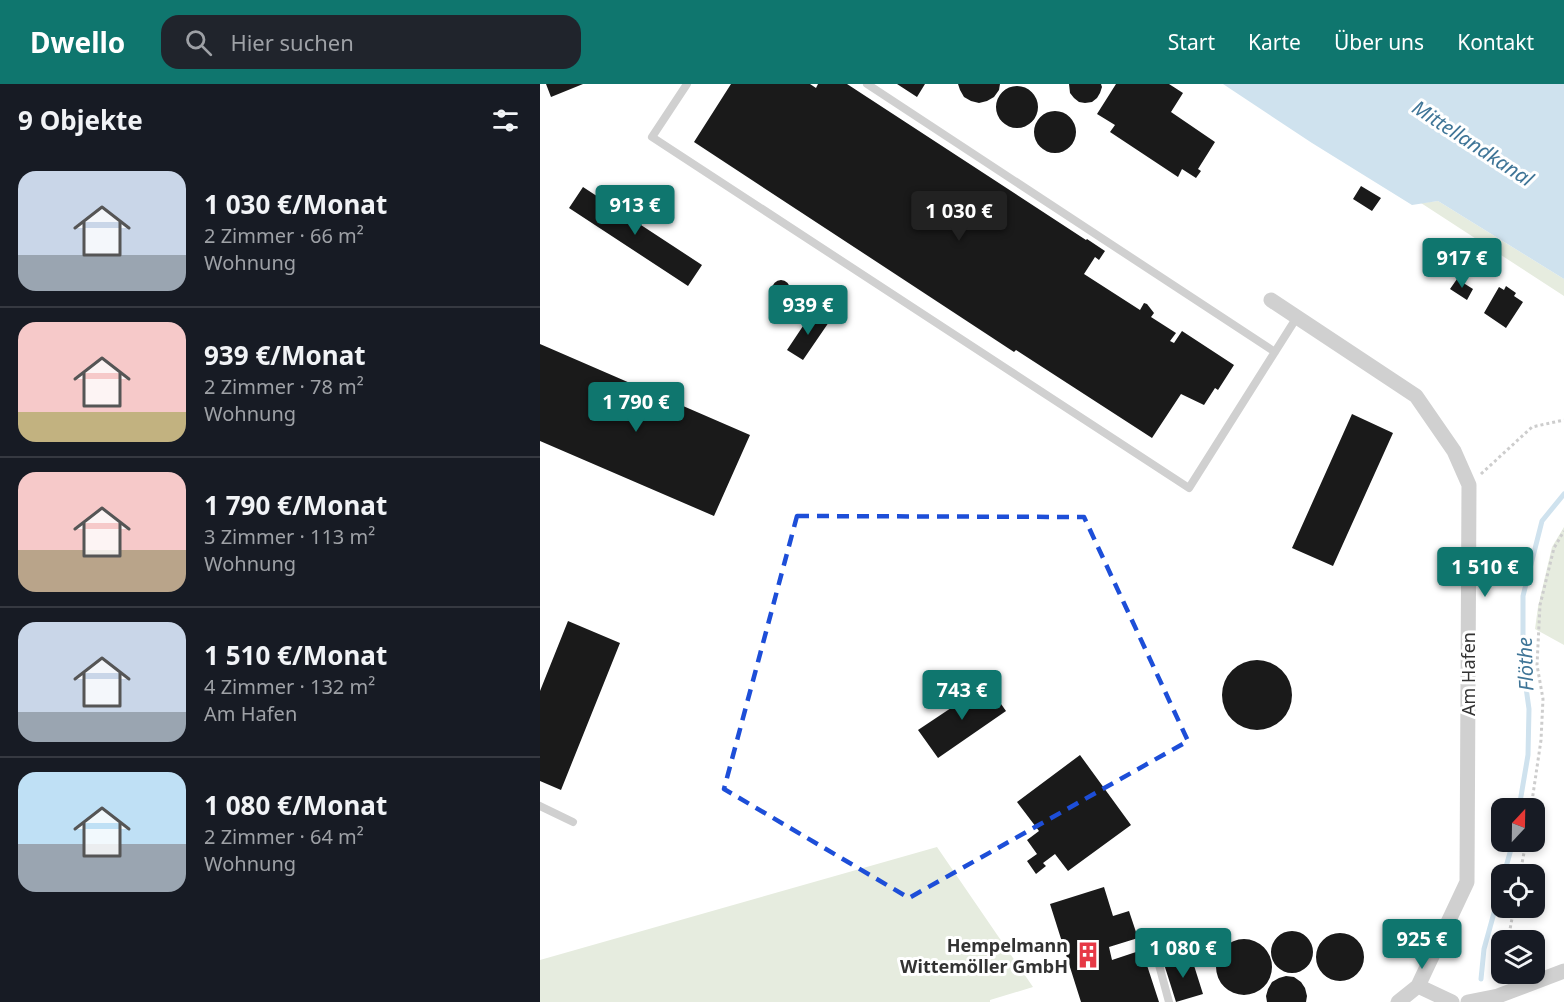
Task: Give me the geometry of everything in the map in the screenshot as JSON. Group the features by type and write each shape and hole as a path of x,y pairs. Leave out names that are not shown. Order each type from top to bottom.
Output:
{"street":[{"name":"Am Hafen","path":"1271,300 1416,396 1454,451 1469,485 1467,882 1418,986"},
{"path":"1468,1002 1498,996 1564,971"},
{"path":"1398,1002 1418,986 1452,1002"}],"lane":[{"path":"687,84 652,137 1190,489 1297,317"},
{"path":"867,84 1275,352"},
{"path":"540,806 573,822"},
{"path":"1152,939 1169,1002"}],"path":[{"path":"1469,485 1532,427 1564,420"},
{"path":"1533,798 1541,740 1543,699 1537,665 1540,605 1554,548 1564,531"}],"highlighted area":[{"path":"797,516 1084,517 1188,741 909,898 724,789"}],"shaded area":[{"path":"1438,201 1564,279 1564,296 1421,203"},
{"path":"1564,527 1564,645 1535,629 1552,547"},
{"path":"937,847 1033,987 990,1000 990,1002 540,1002 540,960"}],"water":[{"name":"Mittellandkanal","path":"1223,84 1564,84 1564,279 1438,201 1412,205"}],"building":[{"path":"546,84 583,84 551,97"},
{"path":"731,84 810,84 816,88 818,84 847,84 1105,251 1099,260 1095,257 1084,274 1140,310 1144,303 1147,304 1154,313 1151,317 1176,333 1170,341 1174,343 1182,331 1234,365 1218,390 1215,388 1204,405 1181,394 1152,438 1016,350 1014,352 694,142"},
{"path":"897,84 925,84 917,97"},
{"path":"958,84 1000,84 994,97 979,103 964,97"},
{"path":"1069,84 1101,84 1102,87 1097,98 1085,103 1074,98 1070,93"},
{"path":"1116,84 1169,84 1183,93 1171,112 1215,142 1198,169 1201,171 1196,178 1182,169 1178,177 1110,132 1115,125 1097,114"},
{"path":"1017,86 1032,92 1038,107 1032,122 1017,128 1002,122 996,107 1002,92"},
{"path":"1055,111 1070,117 1076,132 1070,147 1055,153 1040,147 1034,132 1040,117"},
{"path":"1361,186 1381,198 1372,211 1353,199"},
{"path":"583,187 702,265 688,286 569,208"},
{"path":"1457,279 1473,289 1467,300 1450,289"},
{"path":"781,280 787,283 790,289 787,295 781,298 775,295 772,289 775,283"},
{"path":"1506,286 1523,302 1506,328 1484,313 1499,287 1504,290"},
{"path":"799,291 805,294 808,300 805,306 799,309 793,306 790,300 793,294"},
{"path":"813,311 829,322 803,360 787,350"},
{"path":"540,344 750,435 714,516 540,441"},
{"path":"1352,414 1393,433 1333,566 1292,548"},
{"path":"568,621 620,643 561,790 540,781 540,691"},
{"path":"1257,660 1270,663 1282,670 1289,682 1292,695 1289,708 1282,720 1270,727 1257,730 1244,727 1232,720 1225,708 1222,695 1225,682 1232,670 1244,663"},
{"path":"987,684 1006,711 938,758 918,730"},
{"path":"1080,755 1131,825 1068,871 1055,854 1043,863 1046,866 1036,874 1027,861 1037,854 1027,840 1039,831 1017,802"},
{"name":"Hempelmann Wittemöller GmbH","path":"1104,887 1113,916 1129,911 1138,938 1109,947 1112,960 1142,950 1159,1002 1081,1002 1050,904"},
{"path":"1292,931 1307,937 1313,952 1307,967 1292,973 1277,967 1271,952 1277,937"},
{"path":"1340,933 1357,940 1364,957 1357,974 1340,981 1323,974 1316,957 1323,940"},
{"path":"1244,939 1259,944 1267,952 1272,967 1267,982 1259,990 1244,995 1229,990 1221,982 1216,967 1221,952 1229,944"},
{"path":"1191,956 1203,994 1176,1002 1164,964"},
{"path":"1286,976 1294,977 1301,982 1307,996 1306,1002 1267,1002 1266,996 1272,982"}],"waterway":[{"name":"Flöthe","path":"1521,798 1528,755 1529,709 1523,666 1523,596 1542,521 1564,494"},
{"name":"Flöthe","path":"1507,864 1510,852"},
{"name":"Flöthe","path":"1481,979 1484,949 1493,918"}],"place":[{"name":"Hempelmann Wittemöller GmbH","path":"1088,955"}]}
